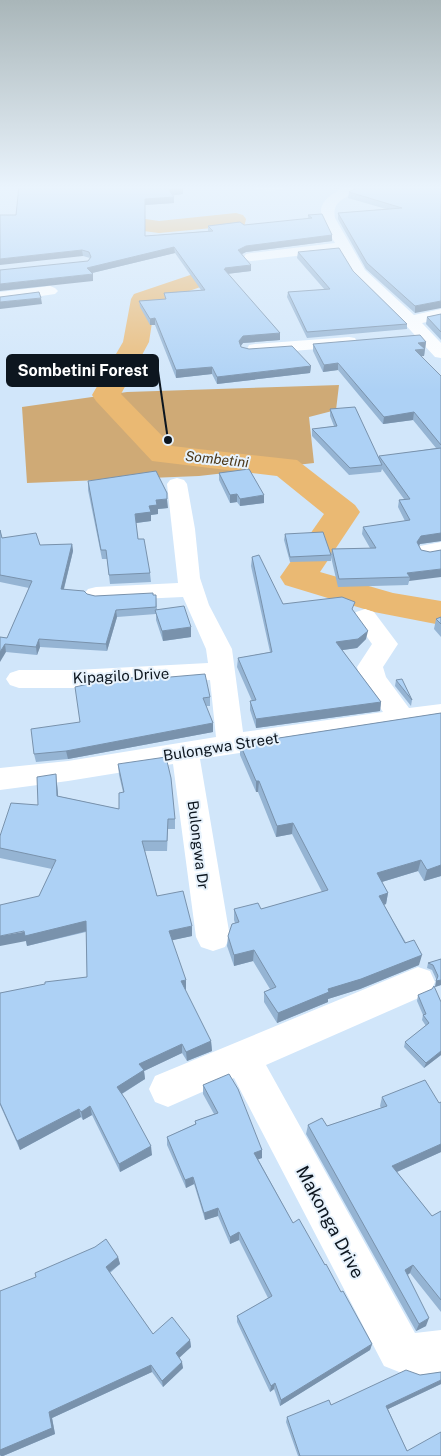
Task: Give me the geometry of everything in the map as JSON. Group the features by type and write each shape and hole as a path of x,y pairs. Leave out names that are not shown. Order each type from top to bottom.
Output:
{"street":[{"path":"251,257 277,254"},
{"path":"348,254 359,272 408,329 423,335 441,353"},
{"path":"0,296 50,291"},
{"path":"408,329 426,316 441,314"},
{"path":"249,349 368,340"},
{"path":"177,484 184,529 188,578 197,605 219,650 231,744"},
{"path":"96,594 192,590"},
{"path":"365,617 385,644 370,667 373,678 402,719"},
{"name":"Kipagilo Drive","path":"19,679 76,679 222,671"},
{"name":"Bulongwa Street","path":"0,779 68,771 231,744 441,713"},
{"name":"Bulongwa Dr","path":"185,752 198,835 203,888 212,937"},
{"path":"168,1089 418,982"},
{"name":"Makonga Drive","path":"244,1056 250,1072 400,1350 417,1356 441,1354"}],"shaded area":[{"path":"339,385 336,410 309,417 314,463 199,476 27,483 22,407 127,392"}],"building":[{"path":"0,254 46,254 0,259"},
{"path":"90,254 145,254 87,268 93,274 0,284 0,270 88,261 91,257"},
{"path":"179,254 241,254 251,265 224,269 280,333 243,336 239,341 241,347 249,349 292,346 311,366 217,377 212,367 176,370 155,318 150,319 139,301 166,299 164,293 205,290"},
{"path":"300,254 343,254 353,271 407,324 307,332 288,292 330,289"},
{"path":"362,254 441,254 441,301 415,306 367,263"},
{"path":"39,292 41,298 0,302 0,297"},
{"path":"441,314 441,332 427,317"},
{"path":"420,335 426,342 418,343 425,349 415,350 441,376 441,445 414,412 384,417 338,363 324,365 313,344"},
{"path":"355,407 382,465 350,468 312,429 337,426 330,409"},
{"path":"441,448 441,533 421,536 417,542 421,550 430,552 441,550 441,569 407,573 410,577 339,579 332,549 376,548 363,527 410,520 399,500 410,499 379,456"},
{"path":"249,469 264,495 240,499 237,494 230,495 219,473"},
{"path":"156,471 167,493 167,499 156,500 157,505 149,506 151,512 135,514 138,539 144,539 150,573 109,575 106,550 101,550 88,481"},
{"path":"0,530 2,538 36,533 40,545 72,544 61,589 84,591 95,596 153,593 153,595 156,595 156,607 116,610 106,644 39,639 36,647 5,644 0,652 0,637 7,638 32,581 0,575"},
{"path":"323,532 331,555 290,557 285,534"},
{"path":"259,555 283,604 342,597 355,602 352,609 368,631 358,639 336,642 381,702 256,719 250,701 256,700 238,658 272,652 252,557"},
{"path":"184,606 191,627 162,631 155,610"},
{"path":"441,617 441,624 436,619"},
{"path":"205,674 210,697 203,698 213,723 66,751 34,754 31,729 80,722 75,687 110,679 147,677 147,679"},
{"path":"402,679 412,700 396,680"},
{"path":"441,713 441,865 427,870 421,860 377,873 388,893 379,896 405,943 414,940 422,955 361,979 328,989 329,992 278,1013 264,992 276,987 254,950 234,955 228,936 232,924 239,922 234,909 258,903 261,909 328,890 293,823 277,826 259,781 256,781 240,744"},
{"path":"166,757 171,778 175,819 168,819 167,841 142,841 157,896 183,891 192,926 169,931 186,980 181,981 211,1041 186,1052 182,1044 139,1064 144,1070 117,1087 151,1146 119,1164 90,1106 81,1112 79,1109 17,1141 0,1103 0,993 45,984 45,982 87,977 86,921 25,936 24,931 0,936 0,905 39,896 56,860 0,848 0,836 11,803 38,805 37,777 56,774 57,796 119,809 119,793 124,792 118,764"},
{"path":"441,959 441,980 436,981 438,976 433,965 428,963"},
{"path":"434,986 441,1002 441,1051 426,1063 405,1042 429,1023 423,1015 426,1014 418,995 432,989"},
{"path":"229,1074 238,1089 262,1150 254,1153 293,1223 299,1219 341,1292 343,1291 372,1344 281,1400 275,1383 271,1386 237,1316 272,1296 239,1232 230,1237 218,1208 204,1213 193,1177 185,1180 167,1137 196,1124 195,1121 218,1113 203,1085"},
{"path":"425,1080 439,1103 441,1102 441,1144 392,1166 432,1216 441,1211 441,1300 413,1265 405,1270 429,1318 419,1324 308,1125 322,1118 327,1126 387,1106 382,1097"},
{"path":"106,1239 118,1257 106,1267 153,1334 172,1317 190,1340 176,1353 182,1362 162,1381 151,1365 49,1412 52,1428 0,1450 0,1291 36,1277 35,1273 95,1247"},
{"path":"406,1370 420,1375 441,1372 441,1380 386,1406 407,1451 441,1432 441,1456 300,1456 287,1417 329,1400 331,1405"}],"waterway":[{"name":"Sombetini","path":"225,254 218,273 143,299 136,342 106,395 163,454 286,467 343,512 298,577 388,604 441,613"}],"place":[{"name":"Sombetini Forest","path":"168,440"}]}
